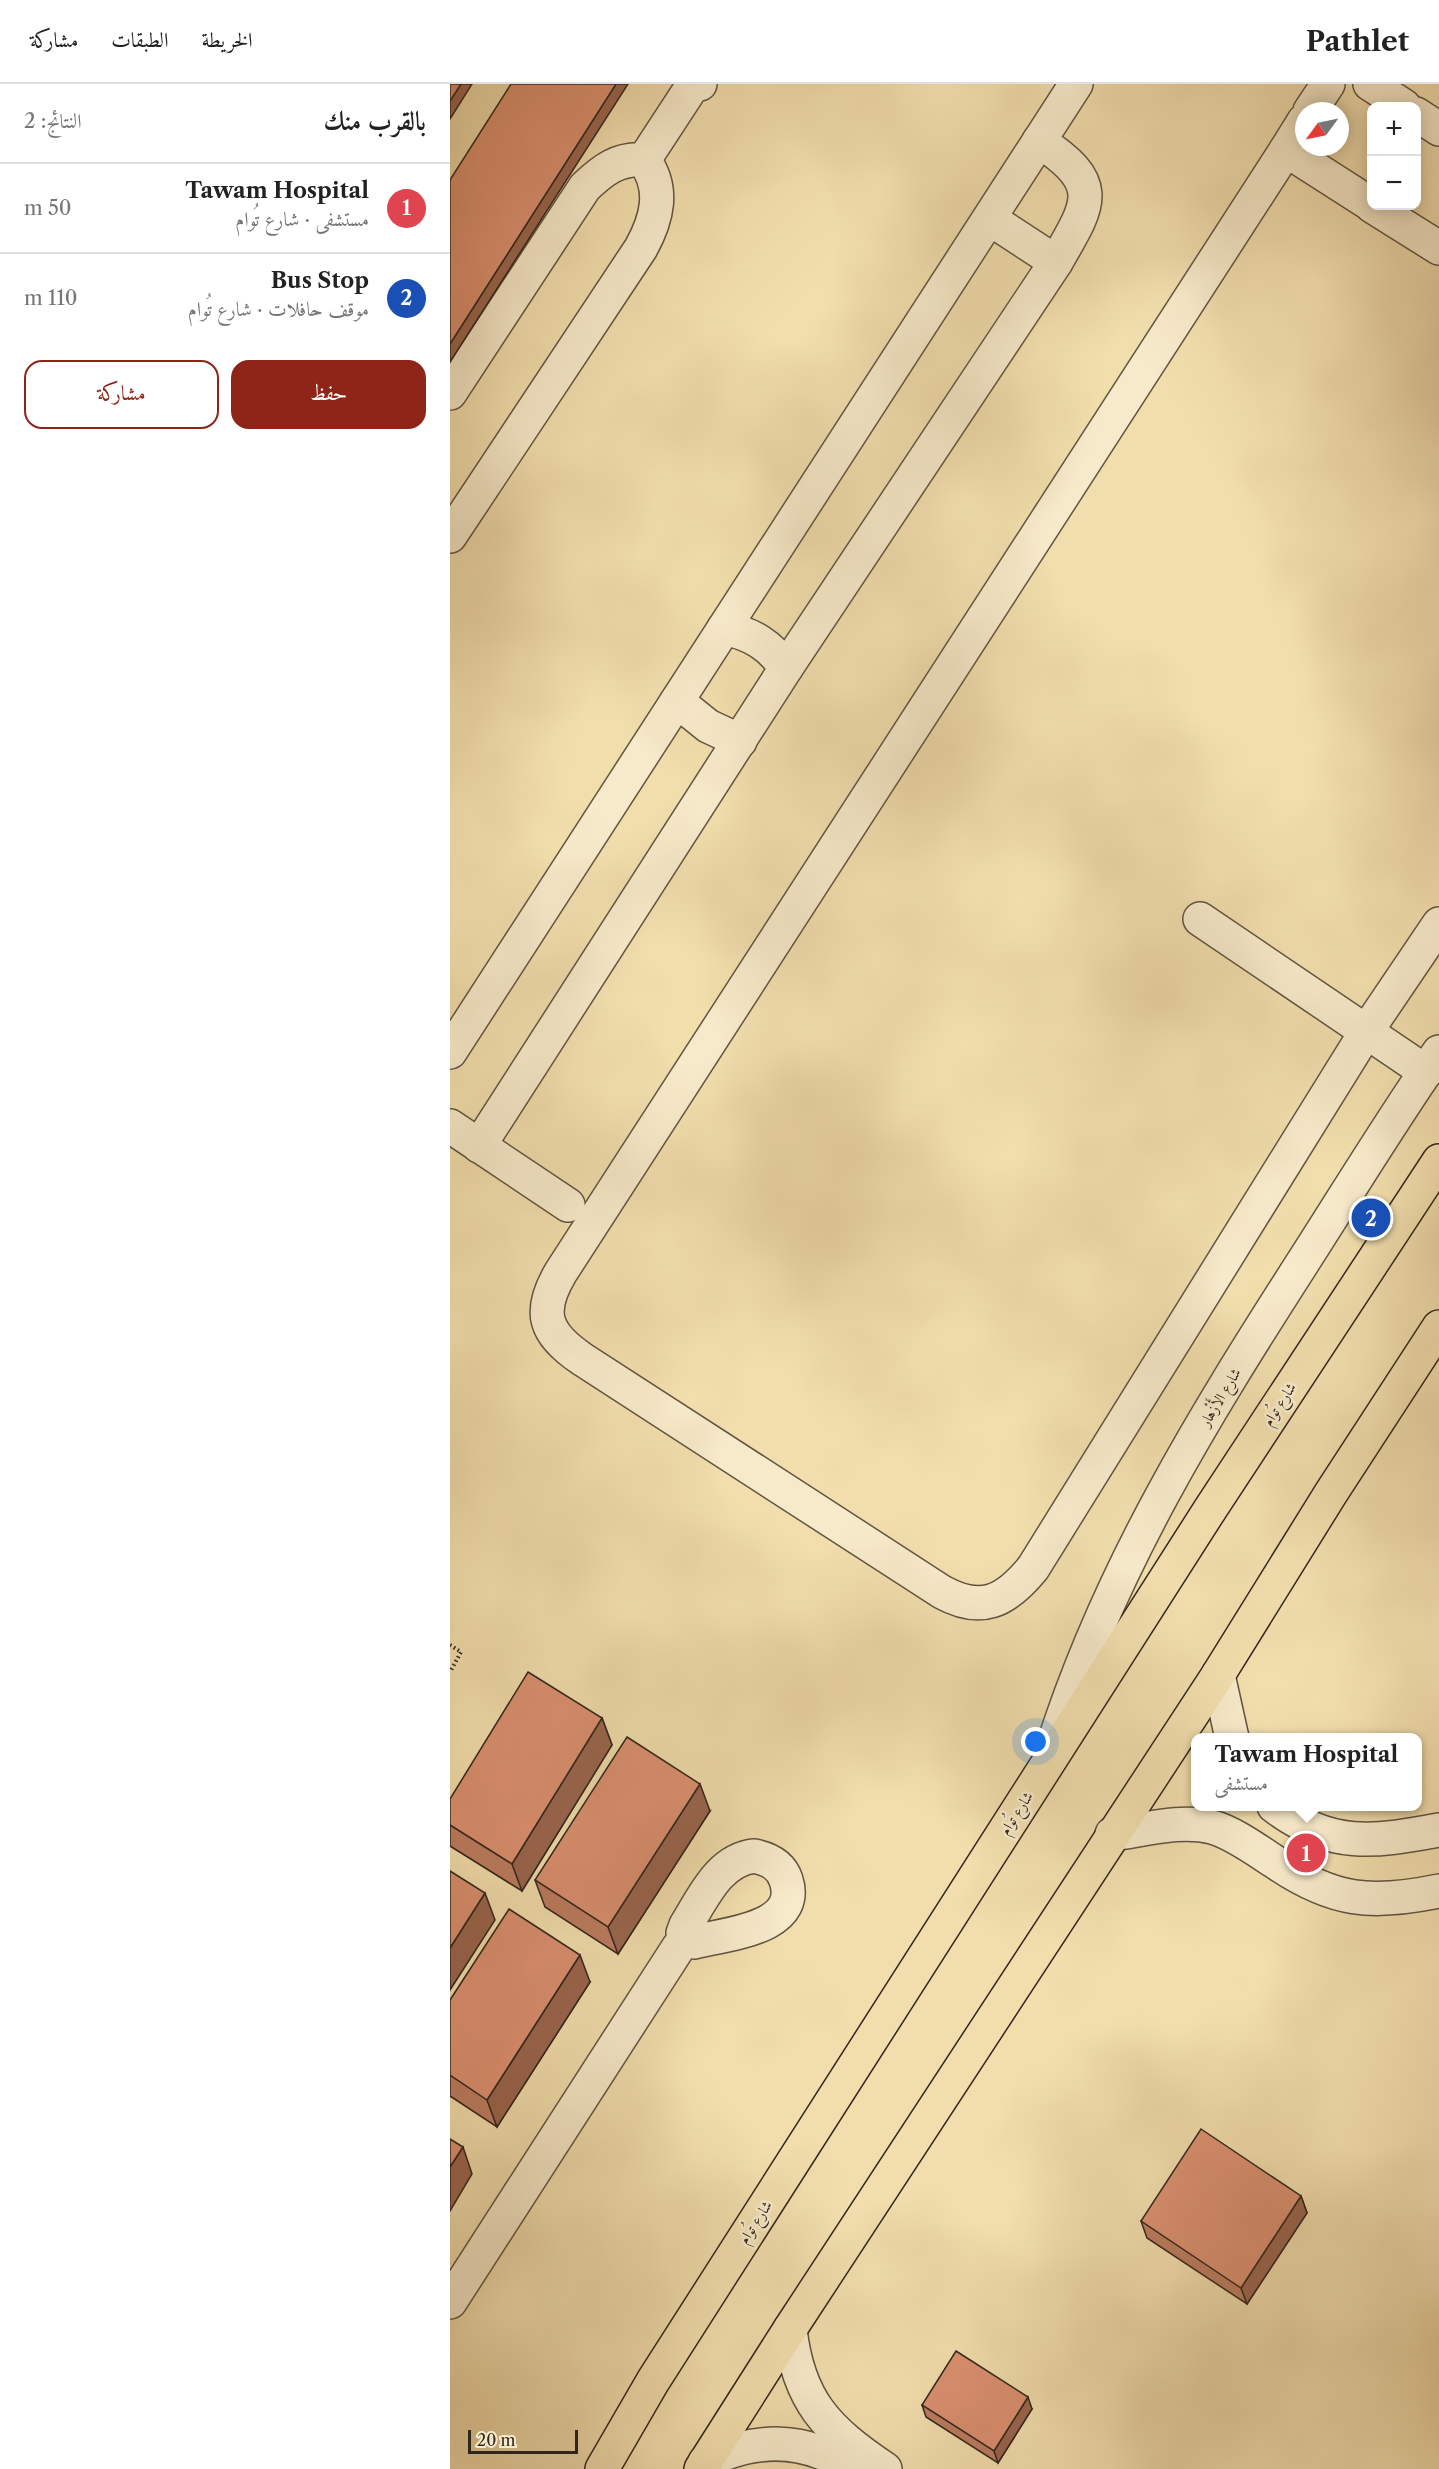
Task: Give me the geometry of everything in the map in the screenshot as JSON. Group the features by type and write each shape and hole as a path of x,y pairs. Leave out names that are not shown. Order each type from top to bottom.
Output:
{"main road":[{"name":"شارع تُوام","path":"602,2469 653,2381 1211,1508 1439,1161"},
{"path":"703,2465 1112,1834 1218,1675 1331,1493 1439,1327"}],"street":[{"path":"644,160 695,84"},
{"path":"450,1052 1076,84"},
{"path":"1316,102 1328,84"},
{"path":"1370,84 1398,102"},
{"path":"1421,117 1439,129"},
{"path":"1295,136 561,1272 547,1300 545,1315 559,1342 570,1351 924,1581 961,1600 991,1603 1010,1592 1033,1568 1366,1032 1439,924"},
{"path":"480,1146 786,668 1056,262 1084,211 1085,196 1082,182 1074,169 1063,157 1039,141"},
{"path":"1286,150 1367,202"},
{"path":"450,393 585,187 613,165 629,159 644,160"},
{"path":"450,536 650,231 656,212 657,193 654,174 644,160"},
{"path":"1380,210 1439,248"},
{"path":"990,219 1056,262"},
{"path":"724,628 743,632 760,640 775,652 786,668"},
{"path":"677,701 708,726 740,741"},
{"path":"1200,919 1366,1032 1432,1062"},
{"name":"شارع الأَزْهار","path":"1047,1765 1092,1637 1150,1515 1271,1313 1432,1062"},
{"path":"450,1126 568,1205"},
{"path":"1218,1675 1231,1733"},
{"path":"1282,1811 1304,1825 1347,1839 1370,1841 1392,1839 1439,1830"},
{"path":"1112,1834 1192,1823 1214,1827 1258,1851 1293,1875 1335,1894 1380,1900 1439,1891"},
{"path":"450,2302 678,1948 686,1939"},
{"path":"790,2329 798,2371 806,2392 817,2410 853,2448 885,2469"},
{"path":"703,2465 742,2447 781,2443 819,2451 852,2469"}],"path":[{"path":"450,1645 461,1652 450,1672"}],"building":[{"path":"450,84 461,84 450,101"},
{"path":"511,84 616,84 450,344 450,180"},
{"path":"528,1672 602,1718 512,1864 450,1825 450,1799"},
{"path":"627,1737 700,1784 608,1927 535,1880"},
{"path":"450,1871 485,1893 450,1948"},
{"path":"509,1909 580,1955 487,2100 450,2075 450,2000"},
{"path":"1201,2129 1301,2196 1241,2288 1141,2221"},
{"path":"450,2139 463,2147 450,2167"},
{"path":"956,2351 1028,2397 994,2451 922,2405"}],"place":[{"name":"Bus Stop","path":"1371,1218"},
{"name":"Tawam Hospital","path":"1306,1853"}]}
